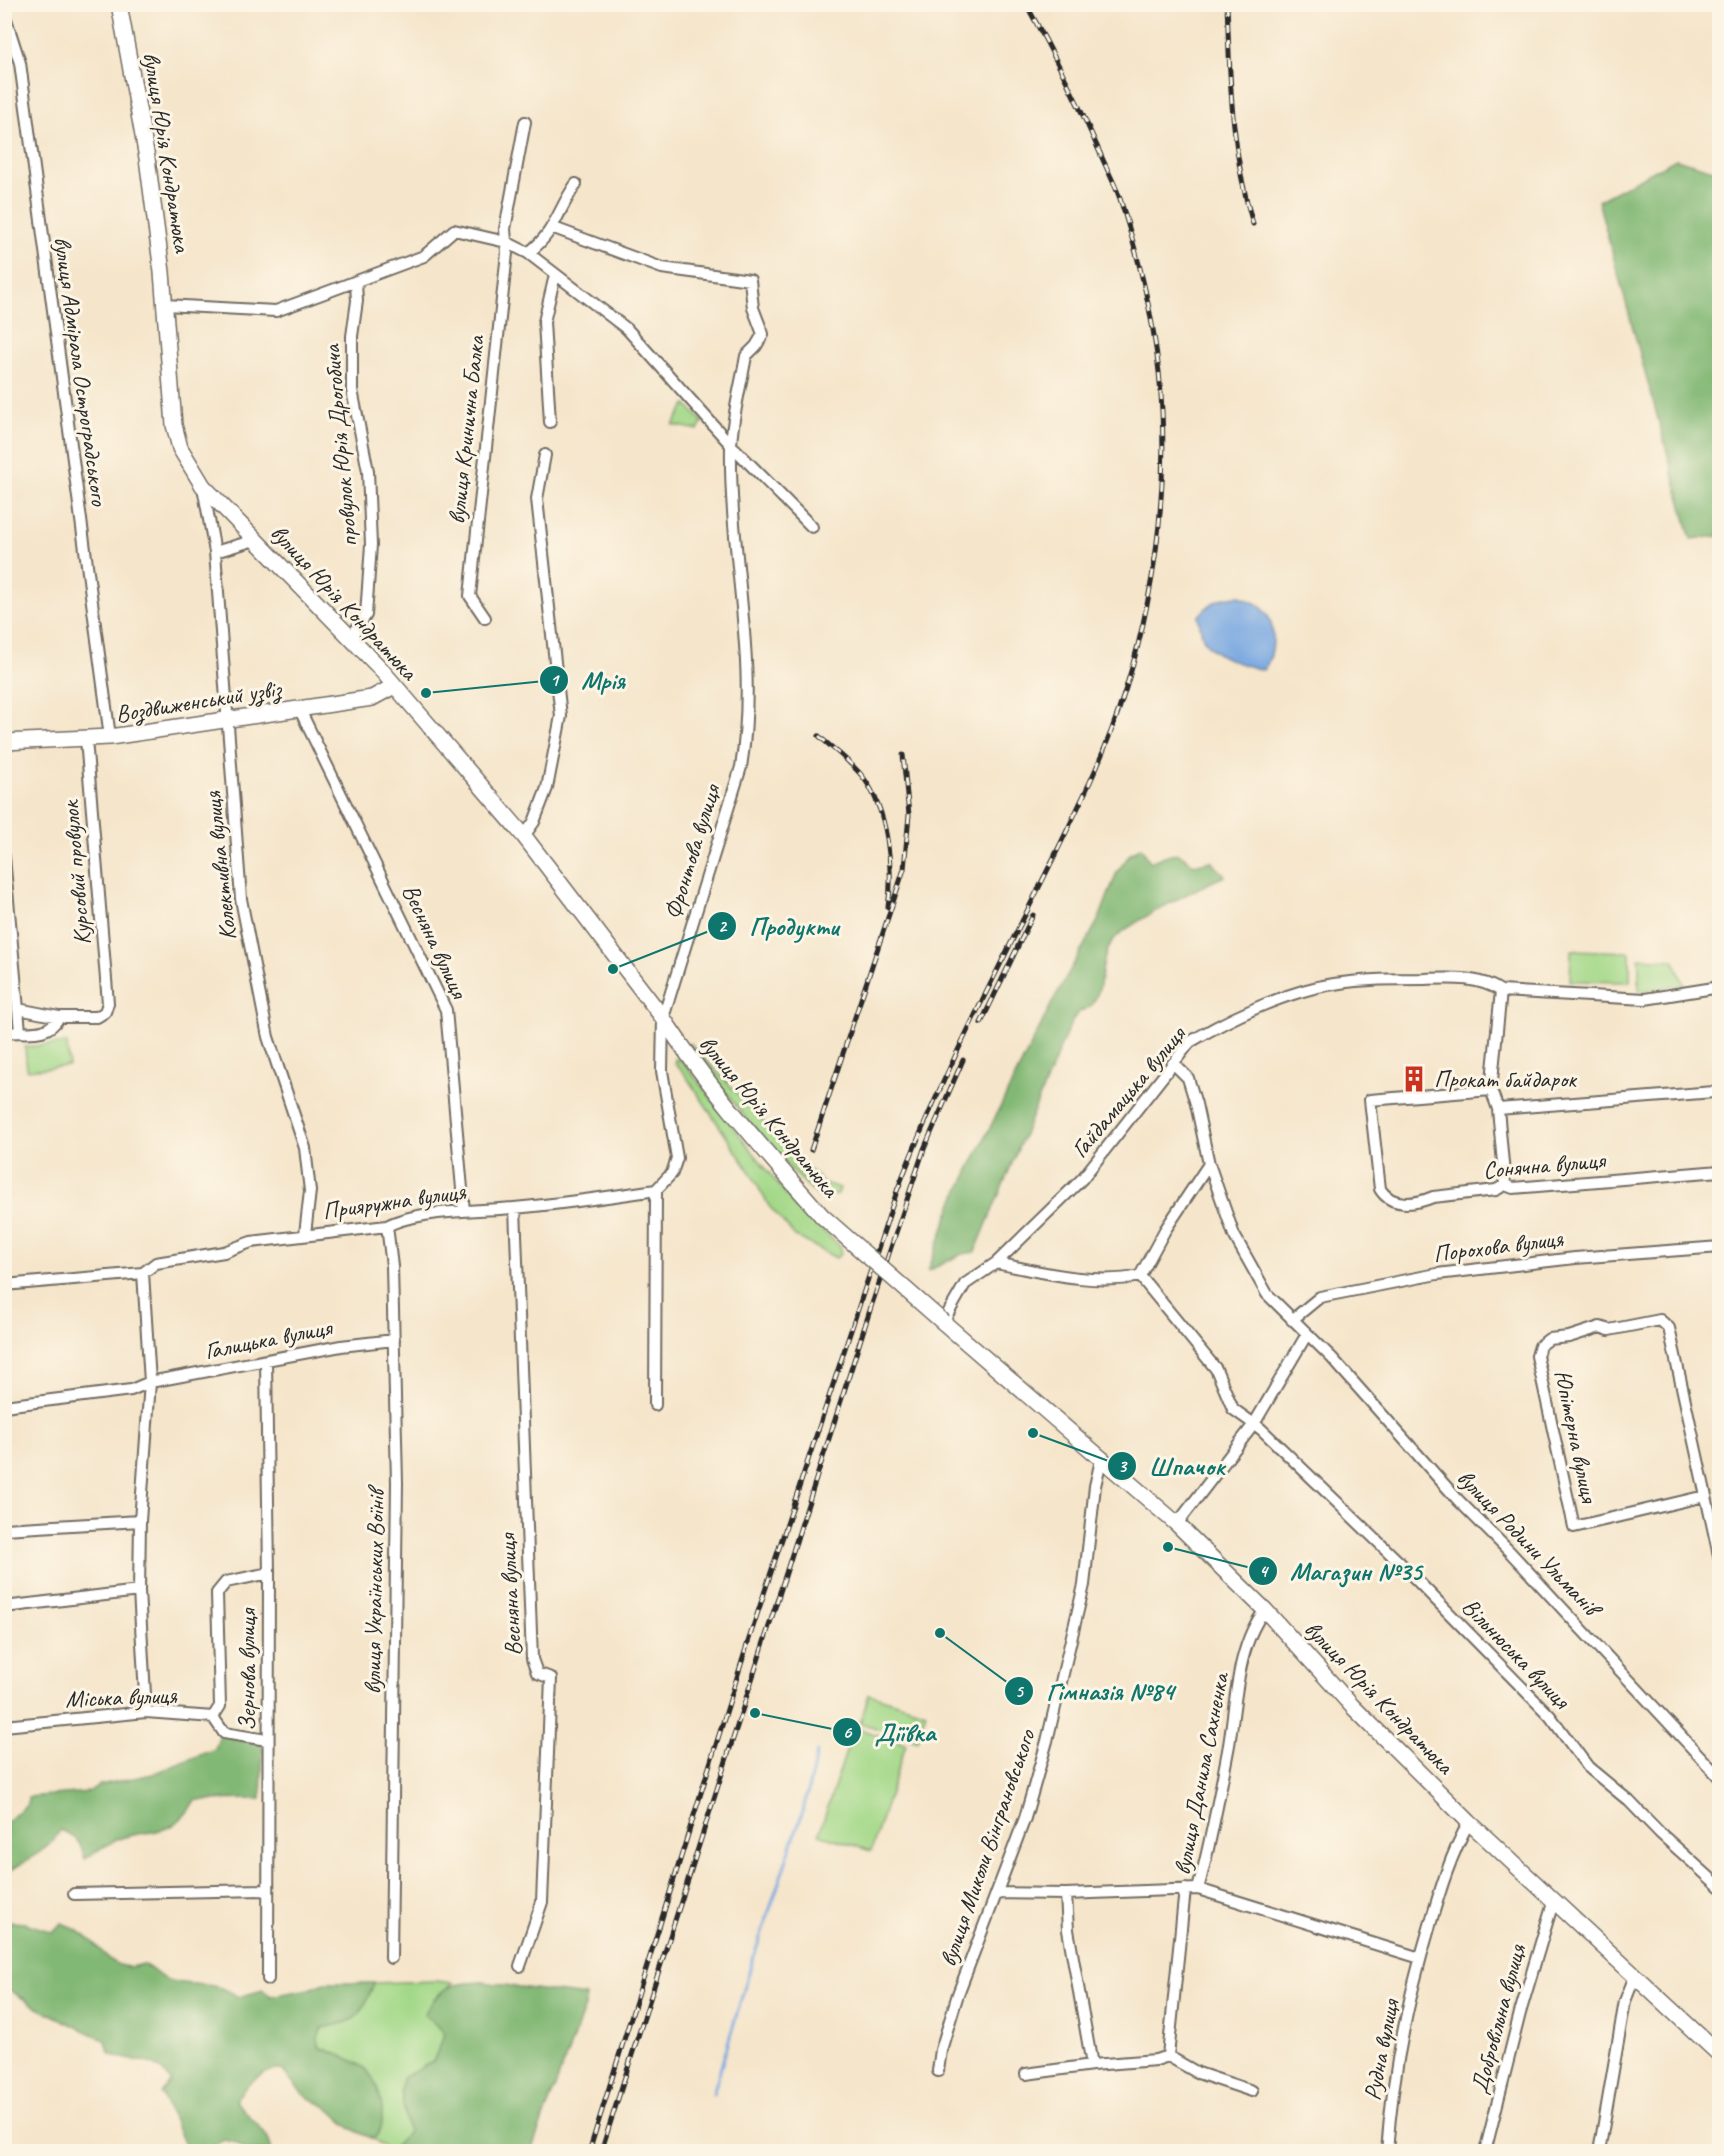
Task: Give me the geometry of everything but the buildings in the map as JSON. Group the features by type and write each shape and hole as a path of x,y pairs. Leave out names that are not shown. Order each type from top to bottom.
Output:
{"street":[{"name":"вулиця Юрія Кондратюка","path":"119,4 147,158 165,305 174,425 180,448 190,469 203,486 351,637 524,836 663,1018 683,1049 747,1130 822,1216 1177,1524 1265,1610 1352,1706 1469,1822 1719,2055"},
{"name":"вулиця Адмірала Остроградського","path":"4,13 20,63 110,737"},
{"name":"вулиця Кринична Балка","path":"484,618 470,596 507,253 505,229 525,122"},
{"path":"528,254 554,228 567,197 576,184"},
{"name":"Фронтова вулиця","path":"554,228 662,268 750,280 753,308 763,334 746,356 731,445 737,557 748,667 748,727 741,767 663,1018 662,1071 677,1158 672,1173 656,1190"},
{"path":"165,305 276,311 424,256 454,230 506,242 528,254 627,329 731,445 812,527"},
{"path":"550,422 544,322 555,275"},
{"name":"провулок Юрія Дрогобича","path":"351,637 366,615 371,545 368,471 352,390 352,336 357,301 356,283"},
{"path":"524,836 534,822 547,788 561,716 537,500 545,455"},
{"name":"Колективна вулиця","path":"203,486 215,552 241,899 268,1037 305,1148 310,1191 305,1234"},
{"path":"215,552 255,540"},
{"name":"Воздвиженський узвіз","path":"4,742 86,740 110,737 372,698 394,686"},
{"name":"Весняна вулиця","path":"300,708 446,1010 464,1211"},
{"name":"Курсовий провулок","path":"59,1017 97,1017 105,1012 108,1003 86,740"},
{"path":"4,857 7,935 20,1031"},
{"name":"Гайдамацька вулиця","path":"943,1322 965,1284 996,1263 1082,1179 1190,1042 1212,1029 1298,992 1333,984 1459,978 1488,983 1501,991 1645,999 1719,987"},
{"path":"1501,991 1491,1090 1498,1109 1505,1185"},
{"path":"4,1033 45,1032 55,1025 59,1017 18,1009"},
{"name":"вулиця Родини Ульманів","path":"1173,1063 1188,1078 1209,1164 1234,1235 1267,1294 1307,1334 1458,1500 1509,1551 1719,1778"},
{"name":"Сонячна вулиця","path":"1491,1090 1370,1100 1380,1189 1386,1199 1395,1203 1496,1190 1505,1185 1513,1188 1719,1171"},
{"path":"1498,1109 1714,1092"},
{"path":"996,1263 1062,1275 1124,1280 1140,1276 1165,1230 1209,1164"},
{"path":"656,1190 656,1405"},
{"name":"Прияружна вулиця","path":"143,1273 156,1263 224,1251 251,1242 387,1226 398,1220 464,1211 515,1208 656,1190"},
{"name":"Весняна вулиця","path":"515,1208 532,1659 537,1673 551,1678 542,1902 520,1966"},
{"name":"вулиця Українських Воїнів","path":"387,1226 392,1266 396,1495 391,1958"},
{"name":"Порохова вулиця","path":"1292,1320 1320,1297 1437,1274 1575,1258 1719,1247"},
{"path":"4,1285 143,1273 150,1382 140,1521 138,1591 146,1712"},
{"name":"Вільнюська вулиця","path":"1140,1276 1216,1369 1233,1409 1254,1424 1460,1623 1479,1646 1550,1716 1588,1767 1629,1800 1660,1833 1719,1887"},
{"name":"Юпітерна вулиця","path":"1660,1320 1669,1328 1705,1496 1574,1527 1537,1356 1540,1346 1549,1339 1569,1337 1600,1327 1609,1330 1660,1320"},
{"path":"1177,1524 1254,1424 1307,1334"},
{"name":"Галицька вулиця","path":"4,1406 131,1390 150,1382 394,1340"},
{"name":"Зернова вулиця","path":"266,1361 269,1573 268,1979"},
{"name":"вулиця Миколи Вінграновського","path":"938,2071 941,2050 958,1994 997,1893 1034,1785 1084,1585 1095,1486 1101,1460"},
{"path":"1705,1496 1719,1560"},
{"path":"4,1529 140,1521"},
{"path":"267,1740 224,1732 213,1718 220,1706 217,1593 226,1581 269,1573"},
{"path":"4,1607 138,1591"},
{"name":"вулиця Данила Сахненка","path":"1265,1610 1252,1626 1245,1655 1221,1790 1198,1889 1420,1958"},
{"name":"Міська вулиця","path":"4,1726 146,1712 213,1718"},
{"name":"Рудна вулиця","path":"1387,2151 1390,2106 1420,1958 1438,1896 1460,1838 1469,1822"},
{"name":"вулиця Данила Сахненка","path":"1168,2056 1185,1889"},
{"path":"997,1893 1066,1894 1198,1889"},
{"path":"74,1894 268,1890"},
{"path":"1066,1894 1068,1930 1092,2065"},
{"name":"Добровільна вулиця","path":"1485,2151 1520,2013 1554,1899"},
{"path":"1599,2151 1626,2001 1635,1977"},
{"path":"1026,2074 1092,2065 1156,2060 1168,2056 1198,2073 1252,2091"}],"green space":[{"path":"1676,159 1720,172 1719,536 1691,539 1598,201"},
{"path":"686,404 703,422 698,430 673,425"},
{"path":"1141,847 1150,862 1174,853 1188,859 1194,865 1211,861 1225,876 1145,917 1111,943 1107,950 1097,995 1090,1007 1077,1015 1068,1029 975,1252 962,1254 928,1271 953,1202 1055,997 1099,919 1117,872 1130,854"},
{"path":"1571,950 1630,952 1630,982 1570,981"},
{"path":"1639,958 1674,960 1684,985 1639,991"},
{"path":"67,1043 69,1066 27,1070 25,1047"},
{"path":"690,1043 808,1169 824,1183 840,1188 838,1194 820,1198 802,1181 735,1105 688,1045"},
{"path":"675,1059 682,1061 795,1206 841,1247 841,1254 836,1258 795,1236 769,1206 750,1172 684,1073 675,1064"},
{"path":"869,1694 926,1712 917,1741 860,1723"},
{"path":"854,1727 906,1744 871,1851 819,1834"},
{"path":"220,1735 263,1744 261,1799 195,1800 187,1813 170,1827 118,1839 85,1859 77,1840 60,1830 43,1850 5,1874 5,1823 28,1804 28,1797 90,1792 100,1785 153,1774 215,1749"},
{"path":"5,1923 25,1923 52,1932 62,1923 84,1935 118,1965 133,1967 143,1964 167,1980 222,1988 238,1997 263,1990 271,1996 309,1989 324,1983 374,1983 362,2011 357,2016 345,2023 322,2028 318,2037 319,2047 354,2062 370,2074 379,2095 382,2110 382,2122 378,2133 373,2139 350,2128 327,2107 305,2096 282,2070 274,2070 255,2079 235,2100 268,2139 271,2151 246,2151 237,2143 224,2140 203,2151 188,2151 161,2093 171,2081 163,2072 149,2063 109,2053 106,2041 38,2008 5,1987"},
{"path":"436,1981 453,1983 434,1998 445,2033 433,2062 411,2074 406,2081 403,2098 408,2132 391,2151 373,2139 380,2129 382,2114 379,2095 370,2074 354,2062 319,2047 318,2037 322,2028 345,2023 357,2016 362,2011 374,1983"},
{"path":"482,1982 586,1996 585,2007 531,2151 391,2151 408,2132 401,2092 402,2078 433,2062 445,2033 424,2014 436,1997 448,1988 454,1985"}],"water":[{"path":"1240,596 1260,606 1270,622 1272,648 1263,670 1239,663 1215,652 1202,635 1198,617 1216,601"}],"waterway":[{"path":"713,2094 753,1959 803,1811 817,1752"}],"railway":[{"path":"589,2152 748,1642 897,1191 918,1138 965,1035 1090,782 1124,694 1148,601 1156,554 1163,458 1160,385 1149,307 1137,255 1117,192 1074,96 1026,4"},
{"path":"1227,4 1236,143 1253,224"},
{"path":"819,736 863,777 878,806 887,839 889,857 888,907"},
{"path":"811,1150 904,869 909,815 903,755"},
{"path":"981,1023 1033,915"},
{"path":"601,2152 871,1307 924,1149 963,1060"}],"place":[{"name":"Мрія","path":"426,693"},
{"name":"Продукти","path":"613,969"},
{"name":"Прокат байдарок","path":"1414,1079"},
{"name":"Шпачок","path":"1033,1433"},
{"name":"Магазин №35","path":"1168,1547"},
{"name":"Гімназія №84","path":"940,1633"},
{"name":"Діївка","path":"755,1713"}]}
